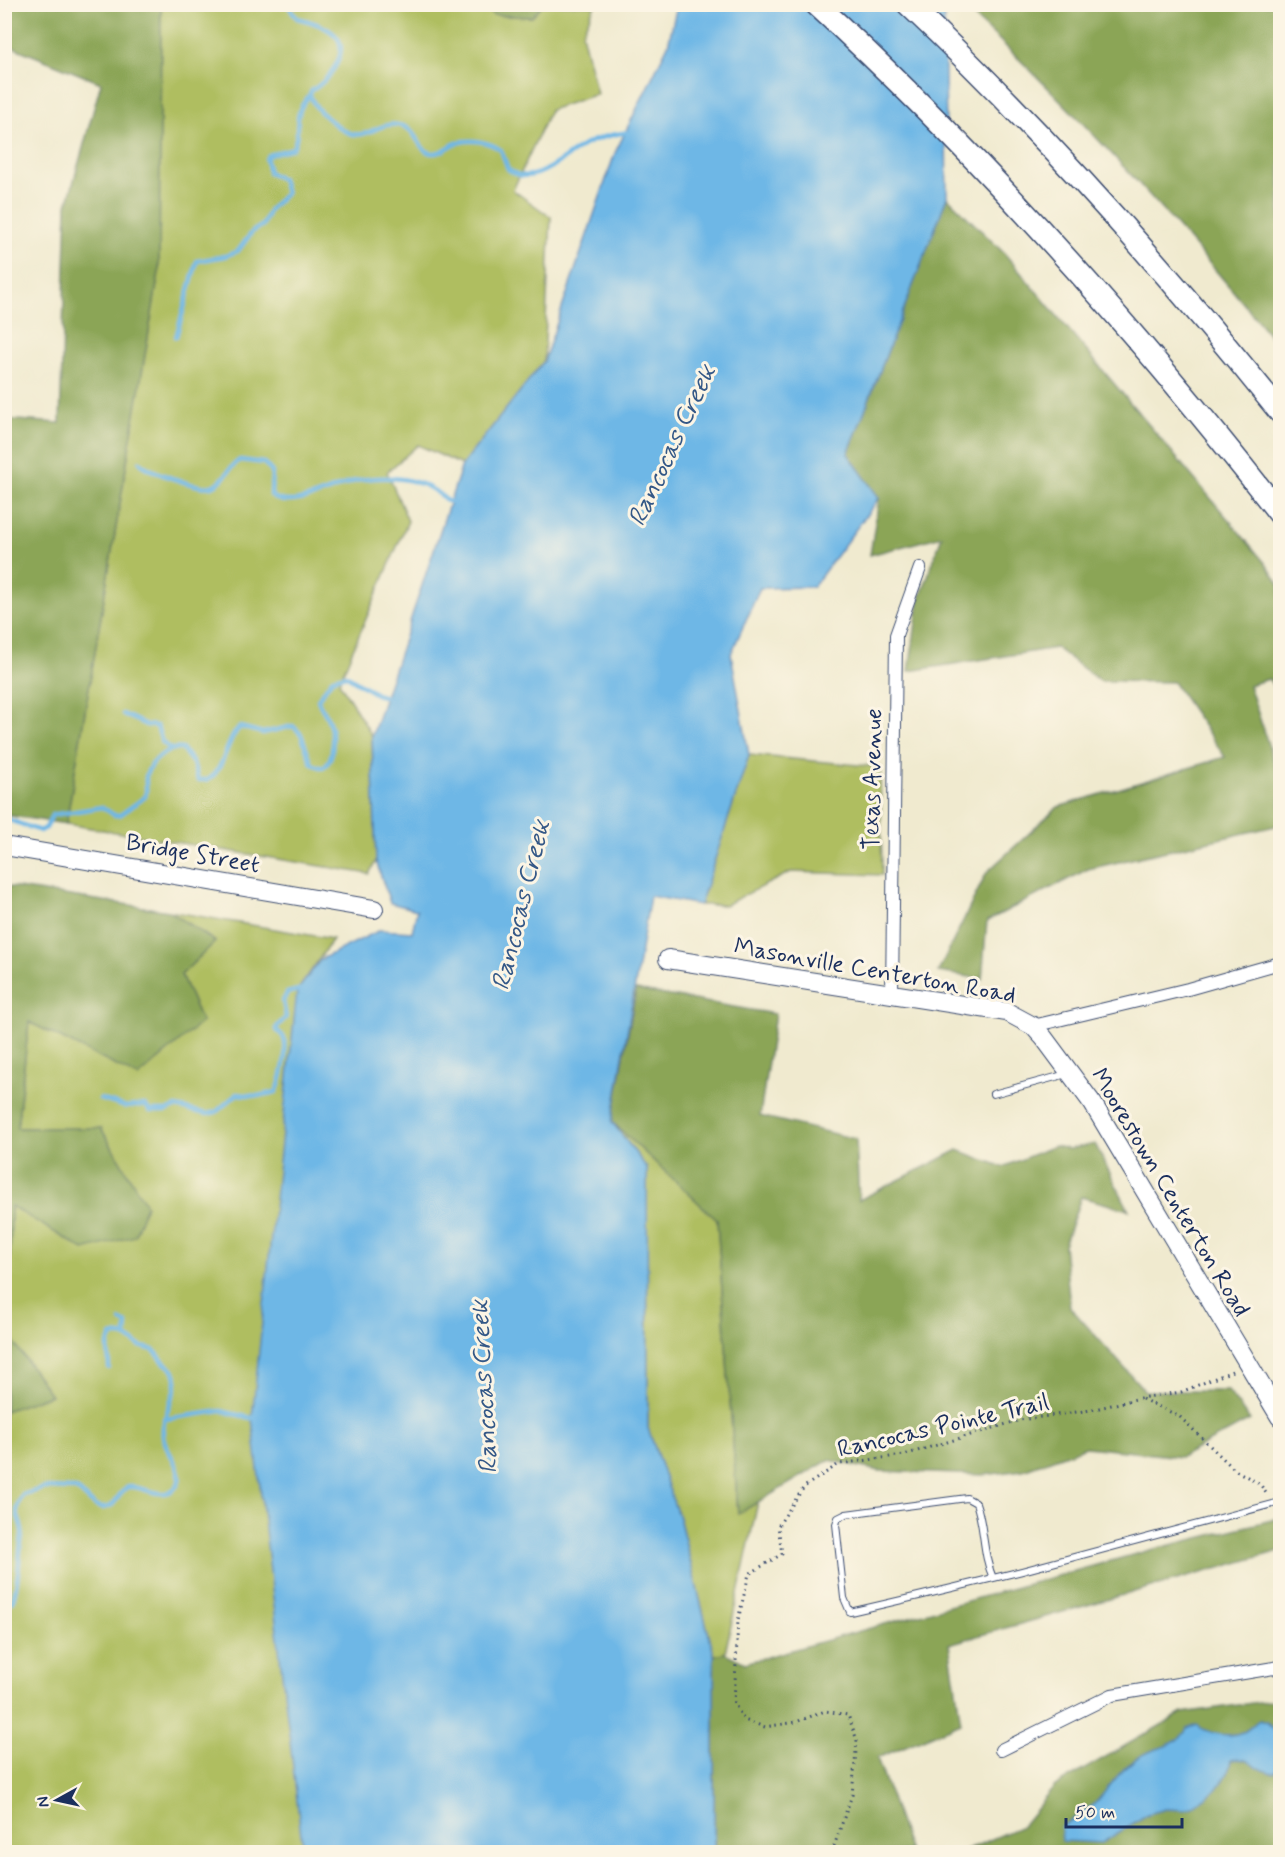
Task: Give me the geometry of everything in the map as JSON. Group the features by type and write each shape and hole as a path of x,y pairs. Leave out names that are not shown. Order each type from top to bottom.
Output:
{"highway":[{"path":"816,4 964,149 1142,344 1281,514"},
{"path":"908,4 958,51 1061,157 1154,260 1281,412"}],"street":[{"name":"Texas Avenue","path":"892,996 896,635 920,568"},
{"name":"Bridge Street","path":"4,846 374,909"},
{"name":"Masonville Centerton Road","path":"668,959 892,996 1007,1012 1033,1026 1151,999 1281,963"},
{"name":"Moorestown Centerton Road","path":"1033,1026 1093,1104 1281,1417"},
{"path":"1001,1750 1112,1695 1281,1666"}],"lane":[{"path":"993,1094 1071,1073"},
{"path":"993,1578 986,1554 980,1512 976,1503 968,1498 846,1514 838,1518 836,1524 844,1598 850,1612 993,1578 1277,1503"}],"path":[{"name":"Rancocas Pointe Trail","path":"832,1852 852,1795 857,1740 848,1715 825,1711 796,1722 765,1727 744,1719 734,1703 738,1620 749,1574 782,1554 778,1526 804,1487 839,1464 904,1455 1020,1420 1090,1410 1140,1398 1180,1392 1248,1365"},
{"path":"1140,1398 1179,1416 1235,1470 1260,1484 1277,1503"}],"green space":[{"path":"5,4 161,5 159,272 66,824 5,815 4,419 60,423 67,205 101,83 5,44"},
{"path":"484,4 493,15 532,17 542,5 595,5 582,33 597,94 550,110 513,190 551,217 544,361 462,465 418,445 387,472 408,521 339,682 372,736 376,861 369,874 66,824 159,272 161,5"},
{"path":"484,5 542,5 532,17 493,15"},
{"path":"962,5 1280,5 1280,348 1127,170 1046,86"},
{"path":"947,197 1005,254 1266,564 1280,585 1280,697 1269,679 1249,685 1280,781 1280,825 1088,869 987,921 982,979 938,972 987,872 1058,807 1225,757 1173,682 1100,681 1056,648 909,671 919,601 942,536 870,555 879,498 848,454"},
{"path":"749,755 880,767 882,875 791,872 725,905 700,905"},
{"path":"5,886 169,911 215,942 181,975 202,1022 138,1077 29,1022 17,1128 101,1128 146,1205 135,1236 84,1250 11,1206 9,1336 51,1395 5,1411"},
{"path":"169,911 333,939 297,991 303,1852 5,1852 4,1411 51,1395 9,1336 11,1205 101,1129 17,1128 29,1022 202,1022 181,975 215,941"},
{"path":"636,990 775,1014 760,1116 856,1139 859,1200 958,1150 1003,1167 1054,1146 1069,1149 1095,1144 1129,1210 1081,1197 1064,1245 1070,1307 1145,1391 1228,1391 1250,1420 1181,1457 1086,1447 1023,1470 984,1475 879,1471 829,1460 738,1514 717,1220 612,1122"},
{"path":"612,1122 717,1220 738,1513 758,1502 725,1653 714,1655 680,1521 648,1428 647,1168"},
{"path":"1280,1518 1280,1551 949,1644 961,1723 877,1758 910,1852 714,1852 714,1655 725,1653 745,1663 1150,1550"},
{"path":"1280,1699 1280,1852 962,1852 1022,1826 1055,1786 1182,1713"}],"water":[{"name":"Rancocas Creek","path":"677,5 944,5 947,197 848,454 879,498 813,587 760,588 731,654 749,755 700,905 650,896 612,1122 647,1168 648,1428 680,1521 714,1655 714,1852 303,1852 252,1418 297,991 321,959 380,930 412,932 417,910 390,903 376,861 372,736 462,465 544,361 615,153 668,45"},
{"path":"1259,1720 1267,1722 1277,1737 1280,1755 1276,1771 1267,1772 1245,1760 1231,1760 1228,1773 1215,1791 1192,1807 1184,1810 1166,1809 1148,1814 1102,1843 1062,1841 1061,1827 1096,1802 1122,1771 1140,1756 1178,1740 1187,1729 1197,1725 1213,1733 1232,1735 1245,1731"}],"waterway":[{"path":"176,337 197,261 238,251 252,232 263,225 270,209 286,193 282,179 269,173 266,159 269,155 293,148 301,107 312,90 330,74 339,59 340,43 336,36 313,22 297,18 287,4"},
{"path":"311,97 325,116 343,130 353,134 369,132 384,126 403,126 408,128 424,148 432,153 462,142 486,143 501,150 508,169 527,176 547,169 584,145 605,137 629,132"},
{"path":"140,462 174,479 206,486 212,486 220,481 240,460 264,463 272,472 271,495 279,500 301,500 355,481 392,478 416,482 438,493 447,501 455,502"},
{"path":"4,818 40,831 46,828 52,815 102,807 114,815 120,815 145,797 146,777 150,766 171,750 182,749 193,763 198,780 208,780 218,769 231,739 240,727 263,733 293,726 301,734 312,764 323,768 330,758 332,737 327,717 318,699 333,678 346,675 376,694 389,698"},
{"path":"123,714 146,725 157,726 162,742 171,749"},
{"path":"100,1099 126,1107 145,1105 150,1111 166,1111 176,1107 207,1114 216,1112 237,1094 258,1096 276,1092 285,1058 283,1037 276,1028 286,1017 283,1001 287,993 302,989"},
{"path":"121,1321 127,1324 126,1336"},
{"path":"12,1602 18,1578 22,1531 17,1508 23,1495 44,1488 75,1489 96,1506 106,1508 112,1505 128,1487 165,1493 176,1487 179,1481 178,1469 163,1436 164,1420 175,1387 174,1372 156,1352 121,1335 112,1336 108,1344 109,1368"},
{"path":"165,1419 221,1411 256,1419"}]}
